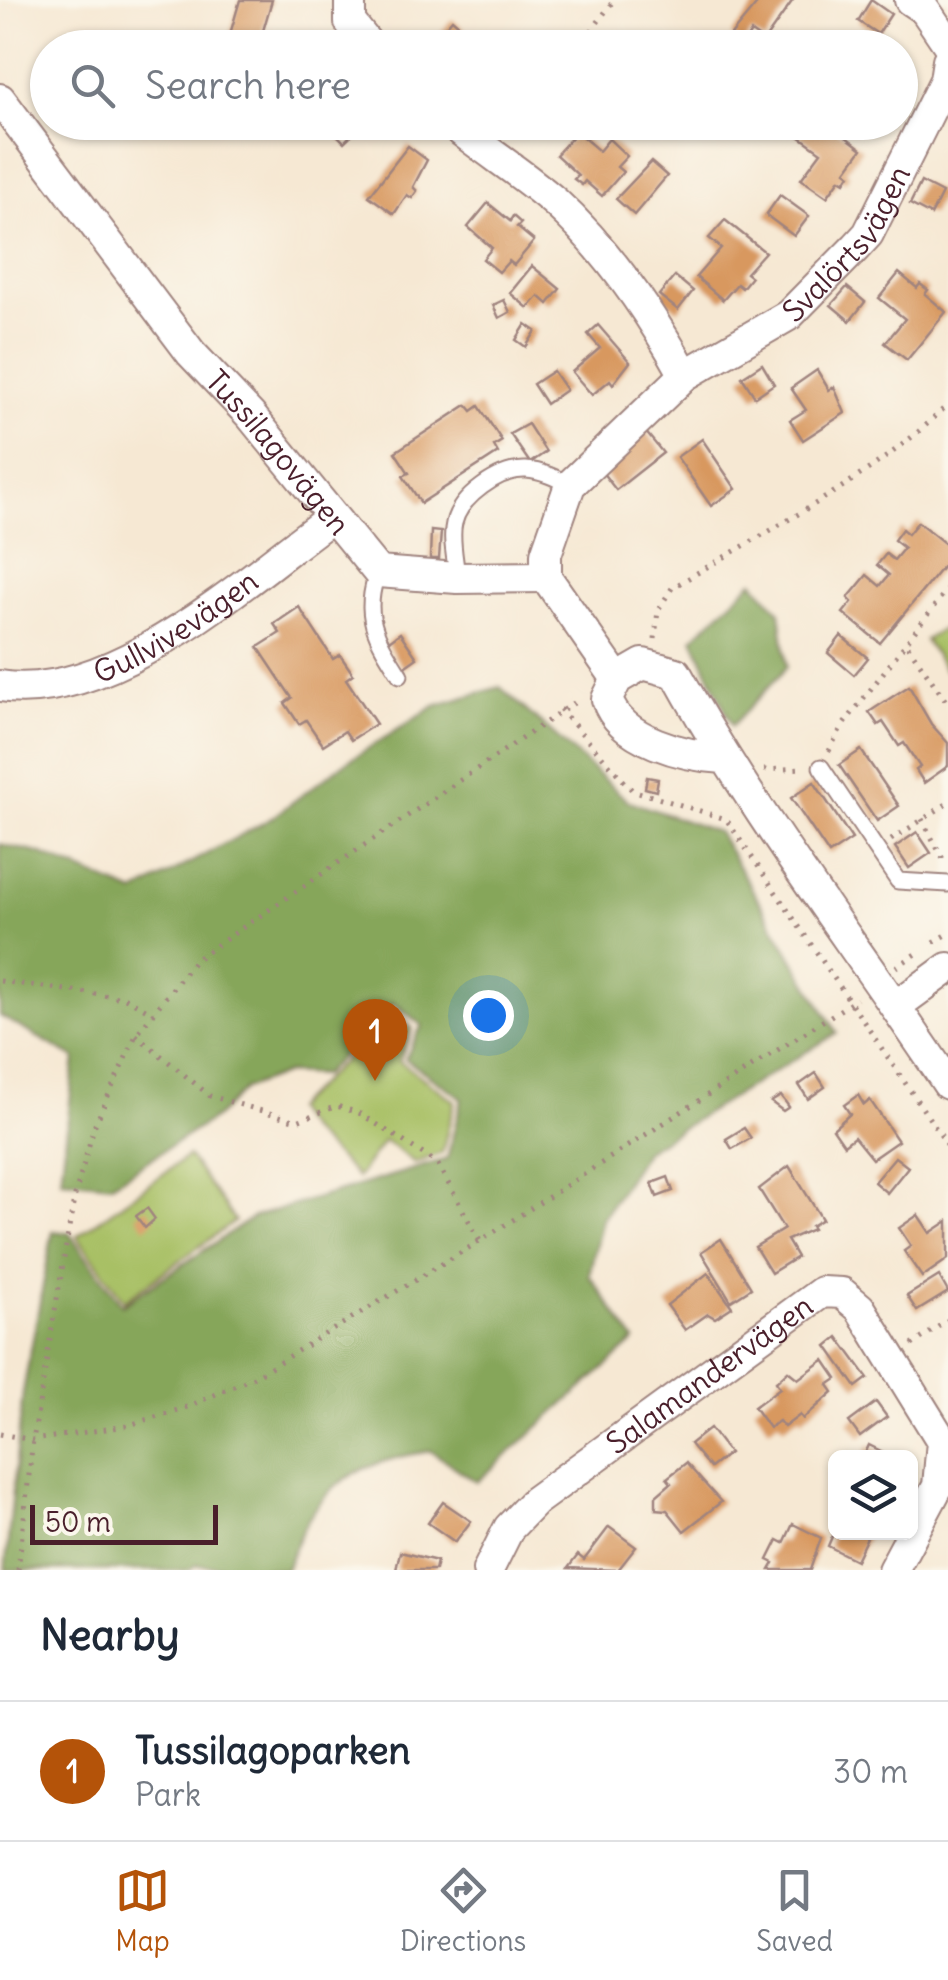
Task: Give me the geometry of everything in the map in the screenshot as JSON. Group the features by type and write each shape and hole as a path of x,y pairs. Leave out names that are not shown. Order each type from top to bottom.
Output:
{"street":[{"path":"350,0 350,22 356,30"},
{"path":"910,0 925,10 948,44"},
{"name":"Svalörtsvägen","path":"918,133 944,80 948,60"},
{"name":"Tussilagovägen","path":"0,99 30,139"},
{"name":"Tussilagovägen","path":"31,140 171,328 251,416 378,572"},
{"path":"473,140 553,201 581,228 653,317 684,375"},
{"name":"Svalörtsvägen","path":"546,576 546,554 570,485 684,375 789,315 868,234 914,140"},
{"name":"Gullvivevägen","path":"0,686 50,688 122,662 162,640 331,518"},
{"path":"378,572 457,578 546,576 617,679"},
{"path":"723,758 688,756 643,736 610,710 607,700 617,679 642,664 676,672 723,758 879,978 948,1084"},
{"path":"896,1006 948,968"},
{"name":"Salamandervägen","path":"488,1570 509,1528 535,1501 822,1292 842,1293 860,1308 942,1440 938,1486 894,1570"}],"lane":[{"path":"457,578 452,527 461,506 472,495 510,472 522,470 542,472 570,485"},
{"path":"378,572 368,597 369,613 375,637 400,675"},
{"path":"822,766 898,881 948,884"}],"path":[{"path":"592,30 614,0"},
{"path":"652,667 658,610 672,588 839,486 922,429 948,404"},
{"path":"866,694 908,646 948,588"},
{"path":"908,646 948,704"},
{"path":"18,1570 33,1440 74,1199 94,1127 136,1035 195,960 560,709 617,679"},
{"path":"560,709 632,790 726,819 948,1146"},
{"path":"876,850 948,803"},
{"path":"922,820 948,870"},
{"path":"0,1434 33,1440 126,1426 237,1385 480,1241 852,1004 879,978 948,934"},
{"path":"0,981 125,998 153,1012"},
{"path":"136,1035 210,1096 297,1120 337,1106 361,1114 437,1163 480,1241"},
{"path":"893,1358 948,1320"}],"green space":[{"path":"753,581 780,612 787,667 732,726 693,638"},
{"path":"948,627 948,674 925,640"},
{"path":"500,687 628,801 718,832 837,1033 646,1150 602,1219 589,1275 635,1341 477,1482 431,1451 402,1456 356,1473 322,1500 297,1542 286,1570 196,1565 188,1570 5,1570 23,1392 53,1231 69,1233 122,1305 254,1217 447,1159 462,1098 405,1059 422,1025 393,1003 323,1075 286,1073 244,1089 217,1116 112,1184 61,1179 75,1058 0,1016 0,844 39,853 135,893 270,819 342,765 435,706"},
{"path":"392,1014 412,1029 399,1061 455,1101 442,1153 415,1163 384,1140 357,1178 293,1109"},
{"path":"188,1156 235,1221 124,1301 77,1236"}],"building":[{"path":"240,0 272,0 263,30 231,30"},
{"path":"760,0 793,0 772,30 735,30"},
{"path":"871,0 891,14 881,30 872,30 858,21"},
{"path":"452,19 465,30 443,30"},
{"path":"570,140 586,140 599,151 610,140 627,156 617,167 623,172 602,196 585,181 582,185 574,179 578,175 556,155"},
{"path":"804,140 850,140 862,149 846,171 850,174 845,182 840,179 827,197 801,179 821,152"},
{"path":"408,146 427,160 413,187 417,191 412,198 407,195 394,214 369,196"},
{"path":"651,162 667,176 634,215 616,199"},
{"path":"921,182 942,193 931,215 910,204"},
{"path":"780,195 809,216 794,236 766,215"},
{"path":"488,203 510,221 513,216 521,223 517,227 534,241 514,265 509,261 499,272 483,259 492,248 468,227"},
{"path":"725,220 765,252 746,273 751,277 742,288 737,284 723,300 696,277 721,248 709,238"},
{"path":"532,266 560,289 548,304 539,296 528,308 510,293"},
{"path":"899,273 917,288 920,284 928,290 925,294 946,312 907,360 885,343 905,319 879,298"},
{"path":"675,276 693,291 678,310 659,295"},
{"path":"847,287 865,302 850,321 831,305"},
{"path":"504,300 510,312 499,318 493,305"},
{"path":"526,324 536,331 526,347 516,340"},
{"path":"598,325 630,362 613,384 610,380 592,395 572,372 600,348 588,334"},
{"path":"762,364 774,384 755,397 742,377"},
{"path":"817,370 829,390 834,387 845,413 803,440 790,420 806,410 791,388"},
{"path":"553,371 566,390 546,404 533,384"},
{"path":"467,405 472,411 479,406 502,441 494,446 498,453 421,503 403,476 409,473 395,452"},
{"path":"528,424 546,452 530,463 510,434"},
{"path":"645,431 663,453 616,490 599,468"},
{"path":"702,439 736,489 711,506 677,457"},
{"path":"918,522 948,546 948,560 880,643 843,613 852,602 848,598 867,575 880,586 889,575 877,565 886,554 894,560 904,548 894,540 902,529 908,534"},
{"path":"431,531 441,532 439,559 430,559"},
{"path":"299,607 333,659 340,655 353,674 346,679 376,724 351,740 345,731 323,745 306,720 299,724 285,703 292,698 258,647 280,633 274,624"},
{"path":"400,633 417,658 403,668 386,643"},
{"path":"841,636 868,658 854,675 828,653"},
{"path":"909,686 931,724 948,743 948,766 924,783 916,770 920,767 904,743 899,746 883,722 878,725 869,712"},
{"path":"861,750 899,806 877,821 839,765"},
{"path":"647,777 658,779 656,791 645,788"},
{"path":"814,782 852,839 829,854 791,798"},
{"path":"917,832 931,853 909,868 895,847"},
{"path":"816,1073 825,1087 808,1099 799,1085"},
{"path":"858,1095 864,1105 870,1100 898,1141 872,1159 854,1137 844,1145 833,1129 850,1114 844,1105"},
{"path":"781,1096 789,1107 783,1111 771,1102"},
{"path":"744,1128 751,1138 732,1149 726,1139"},
{"path":"895,1157 908,1167 887,1193 874,1182"},
{"path":"789,1166 822,1219 811,1226 813,1229 787,1240 797,1257 771,1273 755,1247 784,1229 759,1189"},
{"path":"668,1177 673,1191 657,1197 652,1183"},
{"path":"147,1208 155,1219 145,1228 136,1216"},
{"path":"918,1215 930,1233 948,1221 948,1259 922,1277 904,1251 911,1246 899,1228"},
{"path":"721,1239 751,1288 731,1301 701,1252"},
{"path":"708,1273 732,1307 715,1318 708,1314 685,1330 667,1305"},
{"path":"939,1276 948,1292 917,1311 907,1296"},
{"path":"838,1337 868,1378 856,1387 827,1346"},
{"path":"824,1360 837,1379 828,1385 833,1392 803,1419 800,1415 784,1427 779,1421 769,1428 754,1407 780,1388 776,1382 788,1371 798,1379"},
{"path":"876,1402 887,1417 860,1437 849,1422"},
{"path":"710,1428 729,1453 710,1468 690,1444"},
{"path":"686,1463 721,1502 684,1531 667,1510 656,1509 656,1496 671,1483 667,1478"},
{"path":"443,1502 471,1521 455,1542 428,1523"},
{"path":"793,1524 821,1538 810,1570 770,1570 774,1563 768,1560 778,1540 784,1543"},
{"path":"609,1527 636,1547 618,1570 568,1568 578,1555 584,1560"},
{"path":"831,1540 866,1540 856,1560 828,1546"},
{"path":"400,1552 437,1561 435,1570 396,1570"}],"place":[{"name":"Tussilagoparken","path":"375,1081"}]}
